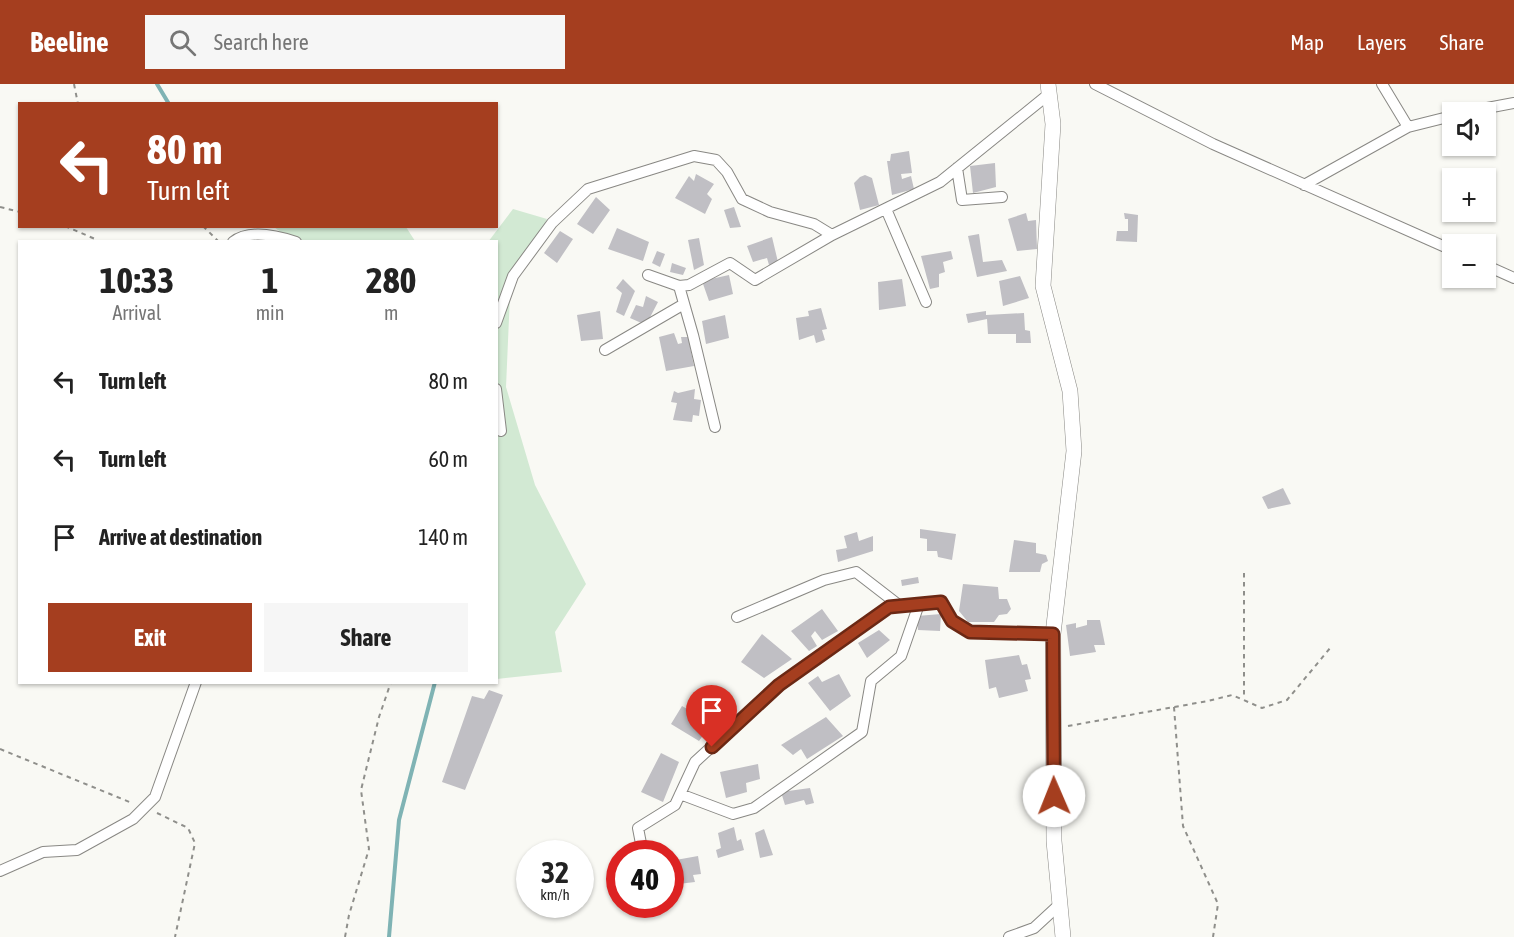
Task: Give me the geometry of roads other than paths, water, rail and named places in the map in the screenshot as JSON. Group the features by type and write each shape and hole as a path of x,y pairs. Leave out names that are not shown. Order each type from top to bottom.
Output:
{"street":[{"path":"1095,84 1213,144 1442,246"},
{"path":"1382,84 1408,127"},
{"path":"648,275 679,286 689,285 730,263 755,280 832,235 940,182 1049,89"},
{"path":"1049,89 1053,124 1044,286 1070,391 1074,451 1053,634 1054,841 1063,937"},
{"path":"1496,106 1514,103"},
{"path":"1304,184 1408,127 1442,118"},
{"path":"498,317 513,276 552,223 588,189 694,156 716,160 727,172 742,199 770,212 814,224 832,235"},
{"path":"957,168 962,200 1002,197"},
{"path":"886,209 926,302"},
{"path":"235,240 239,237 268,235 288,240"},
{"path":"1496,270 1514,278"},
{"path":"679,286 715,427"},
{"path":"605,350 684,304"},
{"path":"498,405 501,431 498,429"},
{"path":"737,617 824,580 856,572 900,606"},
{"path":"640,840 638,828 675,805 695,762 779,685 889,607 941,602 952,621 970,632 1053,634"},
{"path":"680,794 733,814 754,808 862,732 871,681 901,656 919,604"},
{"path":"0,871 43,852 77,850 133,819 155,797 195,684"},
{"path":"1009,937 1034,928 1060,904"}],"waterway":[{"path":"157,84 168,102"},
{"path":"389,937 399,820 434,684"}]}
